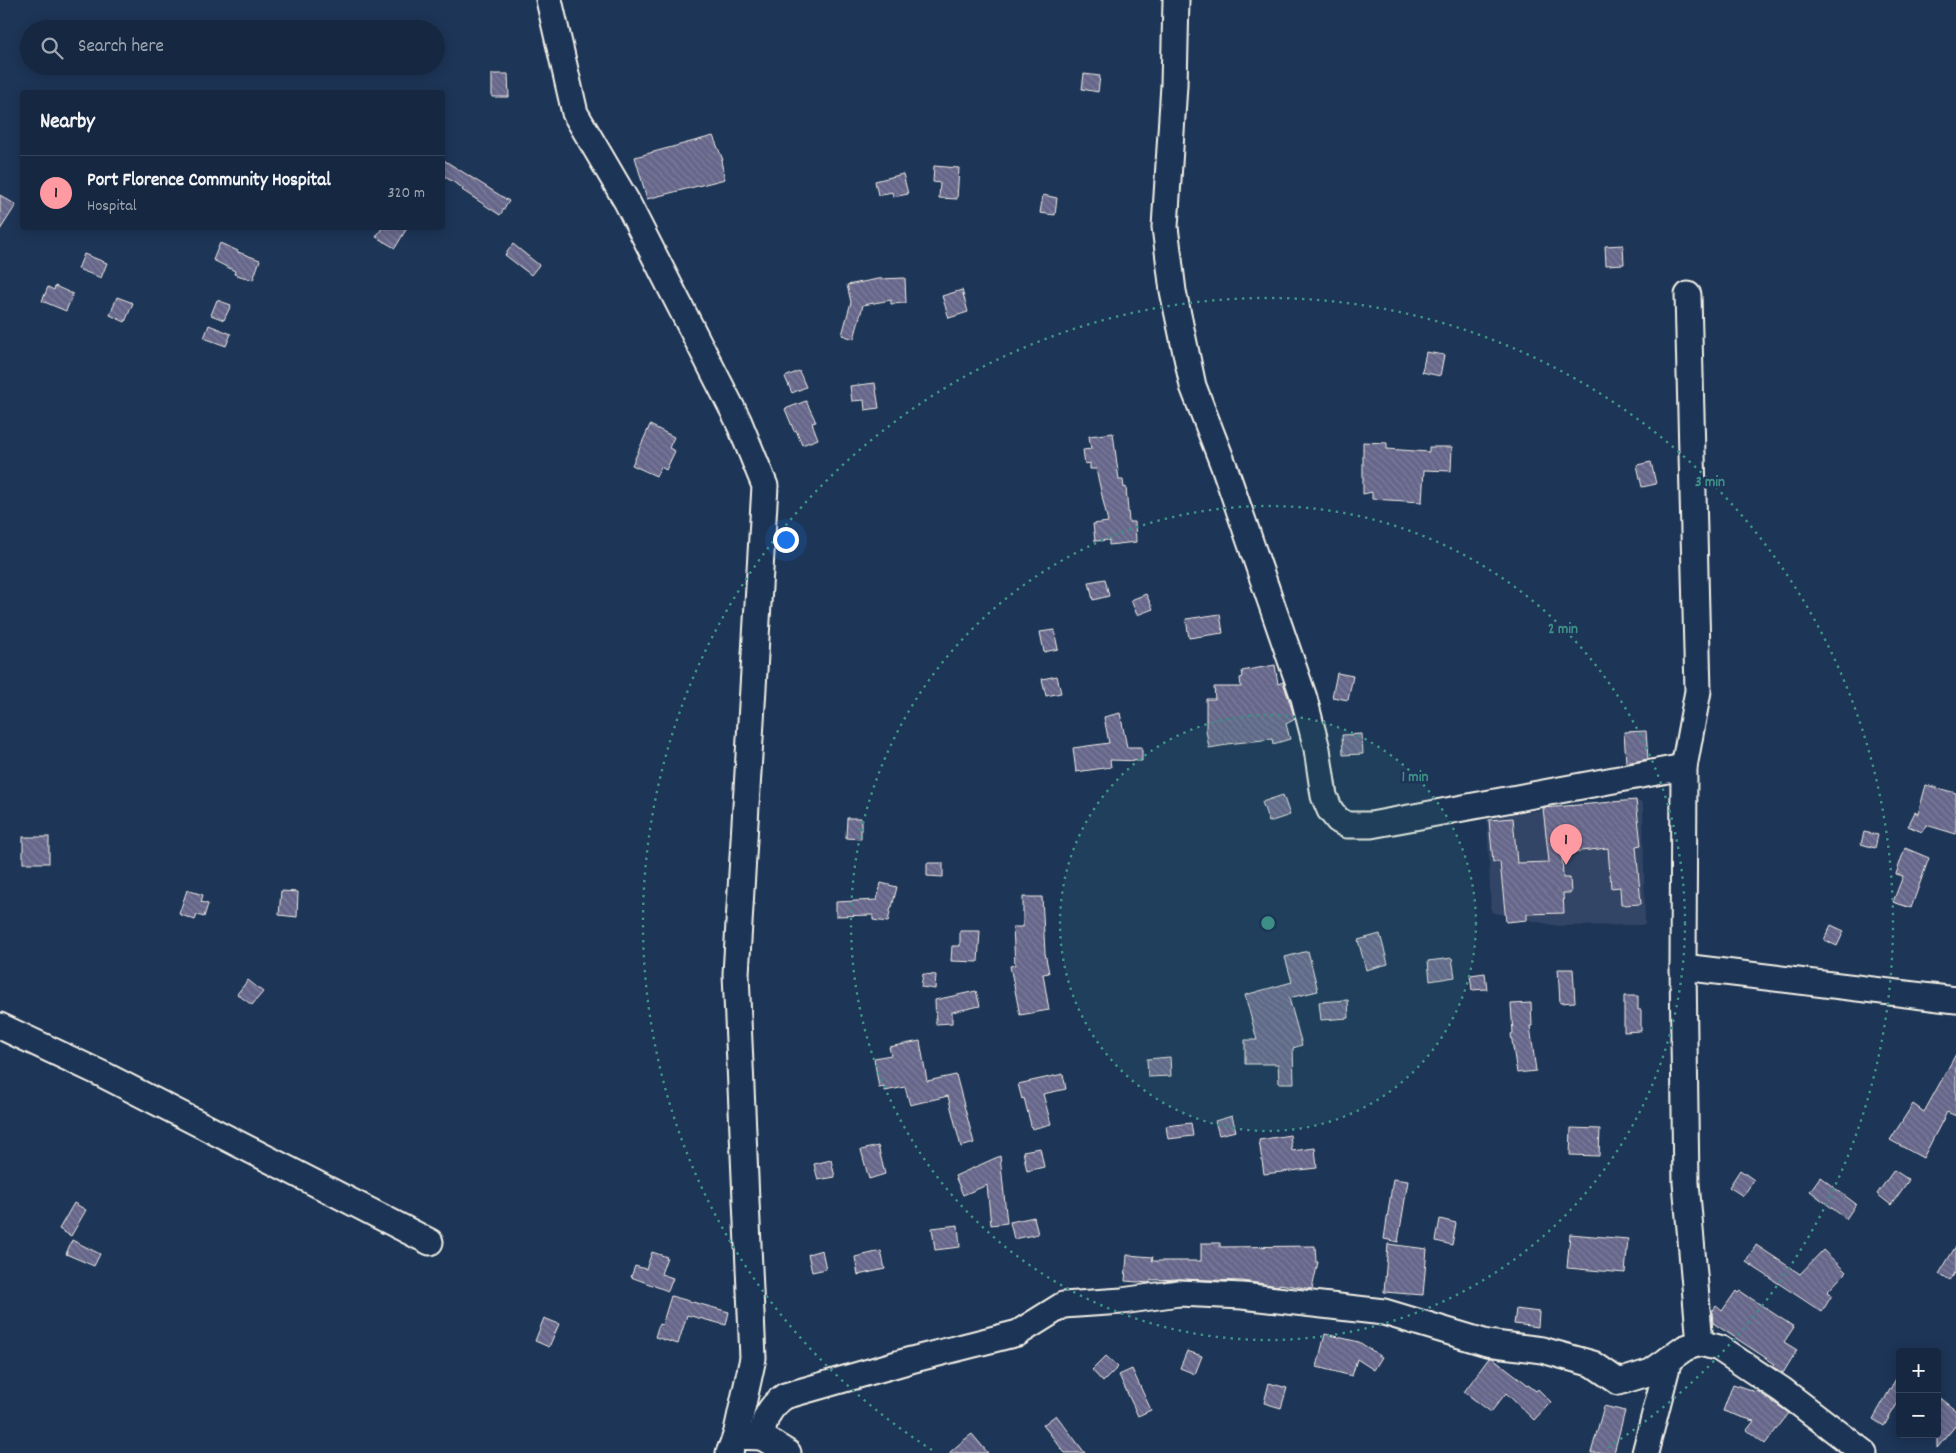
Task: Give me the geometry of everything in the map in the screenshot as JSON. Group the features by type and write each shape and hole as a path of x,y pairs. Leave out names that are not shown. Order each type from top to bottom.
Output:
{"street":[{"path":"549,0 575,113 627,202 734,412 765,486 736,974 753,1358 733,1444 762,1437 788,1453"},
{"path":"1176,0 1174,85 1165,226 1173,291 1192,386 1224,469 1304,698 1317,749 1324,796 1330,810 1338,820 1347,825 1371,826 1684,767"},
{"path":"1688,295 1698,691 1684,767 1683,966 1686,1184 1700,1343"},
{"path":"1683,966 1956,1000"},
{"path":"0,1026 104,1074 430,1242"},
{"path":"762,1437 768,1412 776,1402 785,1396 911,1360 1018,1333 1063,1305 1122,1301 1179,1293 1242,1296 1384,1312 1487,1343 1542,1350 1593,1364 1620,1382 1651,1372 1685,1348 1700,1343 1719,1348 1782,1390 1864,1453"},
{"path":"1645,1453 1669,1359"}],"shaded area":[{"path":"1629,799 1643,803 1645,925 1558,926 1491,912 1487,817"}],"building":[{"path":"492,74 508,74 509,97 492,97"},
{"path":"1084,74 1100,76 1098,92 1082,89"},
{"path":"713,136 723,160 721,161 725,179 647,199 635,157"},
{"path":"445,161 509,201 500,215 462,190 463,188 445,177"},
{"path":"934,166 959,168 957,199 939,198 940,183 933,182"},
{"path":"903,174 908,194 893,197 892,192 878,195 875,181"},
{"path":"0,195 16,205 0,230"},
{"path":"1043,195 1057,198 1055,215 1040,213"},
{"path":"381,230 406,230 395,248 376,237"},
{"path":"220,243 260,260 253,280 234,274 235,271 213,260"},
{"path":"513,244 539,265 531,275 505,255"},
{"path":"1623,245 1624,264 1606,265 1605,246"},
{"path":"84,254 107,263 101,278 78,269"},
{"path":"905,278 906,303 891,304 891,300 863,305 854,339 842,335 851,302 847,285 878,279"},
{"path":"55,286 73,294 66,311 42,301 48,287 54,290"},
{"path":"962,290 968,312 949,318 942,296"},
{"path":"117,297 133,303 125,322 110,315"},
{"path":"217,300 231,305 224,320 211,315"},
{"path":"209,325 231,334 226,346 204,338"},
{"path":"1426,352 1444,355 1440,376 1422,372"},
{"path":"799,371 806,387 792,393 785,377"},
{"path":"875,383 879,408 865,410 864,400 852,401 850,386"},
{"path":"806,401 816,422 812,423 818,439 802,445 785,409"},
{"path":"650,425 674,437 669,448 675,451 666,470 661,467 656,476 632,465"},
{"path":"1113,433 1119,480 1123,480 1124,488 1126,487 1129,522 1135,522 1136,542 1109,545 1109,540 1095,541 1093,524 1108,522 1096,469 1090,469 1090,463 1085,464 1083,450 1091,449 1089,436"},
{"path":"1363,442 1387,443 1387,449 1429,452 1429,447 1452,447 1451,471 1424,470 1422,502 1372,499 1372,492 1363,494"},
{"path":"1651,462 1656,484 1642,487 1637,465"},
{"path":"1105,579 1109,596 1093,600 1089,582"},
{"path":"1146,594 1153,609 1137,615 1131,600"},
{"path":"1220,614 1223,633 1189,638 1186,619"},
{"path":"1054,630 1058,649 1044,652 1040,632"},
{"path":"1275,665 1278,684 1283,682 1295,719 1286,724 1290,739 1273,744 1272,739 1209,748 1206,730 1206,699 1215,699 1214,687 1241,687 1240,678 1243,677 1242,671"},
{"path":"1337,673 1353,676 1348,700 1332,697"},
{"path":"1057,676 1061,693 1046,696 1042,679"},
{"path":"1120,713 1127,747 1142,747 1142,761 1110,760 1111,767 1076,772 1073,748 1109,743 1104,717"},
{"path":"1646,731 1648,759 1626,763 1624,732"},
{"path":"1362,734 1363,754 1343,755 1342,735"},
{"path":"1926,785 1956,793 1956,834 1926,825 1922,832 1908,826 1915,812 1918,814"},
{"path":"1283,795 1290,815 1269,822 1262,802"},
{"path":"1636,800 1641,845 1636,846 1641,904 1621,905 1620,887 1611,888 1608,848 1562,853 1563,878 1570,878 1571,893 1563,893 1564,913 1527,914 1527,920 1506,922 1500,862 1493,862 1489,820 1513,818 1517,863 1549,862 1543,808"},
{"path":"847,818 861,818 861,839 846,838"},
{"path":"1864,832 1878,835 1875,848 1861,844"},
{"path":"23,837 49,837 49,863 23,863"},
{"path":"1905,848 1929,858 1911,908 1893,902 1903,876 1896,874"},
{"path":"927,863 943,863 943,877 927,876"},
{"path":"881,883 897,887 888,922 873,920 873,915 836,916 836,902 877,900"},
{"path":"187,890 203,895 201,902 208,904 204,917 197,915 195,920 179,914"},
{"path":"281,891 298,892 297,917 279,915"},
{"path":"1023,897 1042,897 1045,953 1049,973 1043,974 1049,1010 1020,1015 1010,966 1015,965 1013,927 1023,927"},
{"path":"1831,925 1844,931 1837,946 1824,940"},
{"path":"960,931 980,931 978,962 951,961 952,946 960,946"},
{"path":"1380,934 1388,964 1366,970 1358,940"},
{"path":"1308,951 1318,991 1289,998 1302,1045 1293,1048 1294,1083 1279,1083 1278,1064 1245,1064 1245,1040 1257,1040 1245,995 1292,982 1285,957"},
{"path":"1452,958 1455,977 1430,981 1428,961"},
{"path":"1558,969 1573,969 1575,1002 1560,1003"},
{"path":"1485,973 1487,989 1472,990 1470,975"},
{"path":"923,974 936,975 935,989 921,987"},
{"path":"248,980 263,992 252,1005 237,994"},
{"path":"976,991 980,1006 952,1012 952,1023 936,1024 935,1000"},
{"path":"1624,996 1638,996 1638,1010 1641,1010 1641,1031 1624,1032"},
{"path":"1348,1000 1349,1018 1321,1020 1319,1002"},
{"path":"1531,1003 1532,1026 1530,1026 1536,1071 1517,1073 1511,1034 1513,1033 1511,1004"},
{"path":"920,1041 927,1081 956,1075 974,1143 961,1147 948,1096 910,1105 905,1087 885,1091 884,1087 879,1088 874,1058 891,1055 889,1047"},
{"path":"1956,1054 1956,1116 1947,1112 1923,1158 1890,1140 1913,1104 1924,1112"},
{"path":"1170,1057 1171,1076 1148,1077 1147,1059"},
{"path":"1063,1074 1066,1089 1043,1094 1051,1124 1032,1129 1024,1098 1022,1099 1018,1084"},
{"path":"1232,1116 1236,1131 1219,1135 1215,1121"},
{"path":"1191,1123 1193,1136 1168,1139 1166,1126"},
{"path":"1571,1128 1600,1129 1599,1156 1570,1155"},
{"path":"1290,1135 1292,1151 1315,1148 1317,1168 1264,1174 1259,1140"},
{"path":"878,1146 885,1174 869,1179 861,1150"},
{"path":"1040,1148 1044,1167 1027,1171 1023,1151"},
{"path":"1000,1156 1007,1223 991,1225 987,1185 963,1195 955,1176"},
{"path":"831,1160 835,1177 818,1180 814,1164"},
{"path":"1740,1170 1754,1180 1743,1196 1729,1187"},
{"path":"1894,1170 1909,1180 1891,1205 1877,1194"},
{"path":"1820,1177 1856,1204 1846,1219 1810,1191"},
{"path":"1393,1179 1408,1181 1398,1242 1384,1239"},
{"path":"74,1203 86,1210 71,1236 59,1229"},
{"path":"1034,1217 1038,1234 1014,1239 1010,1222"},
{"path":"1440,1219 1456,1223 1452,1245 1436,1241"},
{"path":"958,1225 960,1247 935,1250 932,1228"},
{"path":"1570,1234 1628,1239 1625,1273 1567,1268"},
{"path":"72,1240 100,1254 94,1266 66,1254"},
{"path":"1201,1243 1220,1243 1220,1247 1315,1246 1316,1262 1318,1262 1312,1289 1242,1281 1180,1279 1151,1280 1149,1283 1125,1281 1127,1255 1153,1257 1152,1261 1201,1261"},
{"path":"1388,1244 1427,1249 1423,1295 1384,1292"},
{"path":"1756,1245 1800,1274 1823,1250 1846,1272 1827,1292 1832,1295 1822,1312 1746,1262"},
{"path":"1956,1246 1956,1271 1950,1281 1939,1274"},
{"path":"822,1250 826,1269 812,1272 808,1254"},
{"path":"881,1251 885,1269 858,1275 855,1257"},
{"path":"652,1252 667,1257 661,1274 673,1278 668,1291 631,1277 635,1266 646,1269"},
{"path":"1736,1291 1738,1293 1740,1291 1794,1327 1784,1342 1797,1350 1783,1373 1773,1367 1775,1364 1713,1323 1712,1312 1716,1306 1722,1311"},
{"path":"671,1296 729,1312 726,1325 687,1315 678,1344 655,1337 659,1324 662,1325"},
{"path":"1516,1309 1539,1312 1538,1327 1514,1324"},
{"path":"544,1318 559,1324 549,1347 535,1341"},
{"path":"1325,1334 1359,1342 1382,1357 1374,1370 1357,1359 1352,1376 1317,1367"},
{"path":"1187,1351 1202,1356 1195,1374 1180,1368"},
{"path":"1106,1356 1118,1367 1103,1382 1092,1370"},
{"path":"1489,1358 1493,1358 1536,1391 1538,1389 1551,1402 1534,1420 1506,1393 1491,1412 1464,1392"},
{"path":"1132,1369 1151,1410 1138,1416 1119,1375"},
{"path":"1896,1379 1896,1406 1884,1426 1873,1419"},
{"path":"1269,1383 1287,1388 1281,1408 1264,1403"},
{"path":"1733,1384 1757,1391 1789,1413 1765,1444 1747,1430 1754,1421 1723,1411"},
{"path":"1941,1399 1956,1411 1956,1425 1937,1448 1937,1438 1941,1438"},
{"path":"1604,1406 1625,1411 1614,1453 1591,1453"},
{"path":"1056,1415 1085,1453 1065,1453 1043,1425"},
{"path":"972,1434 988,1453 949,1453 964,1440"}],"place":[{"name":"Port Florence Community Hospital","path":"1566,865"}]}
